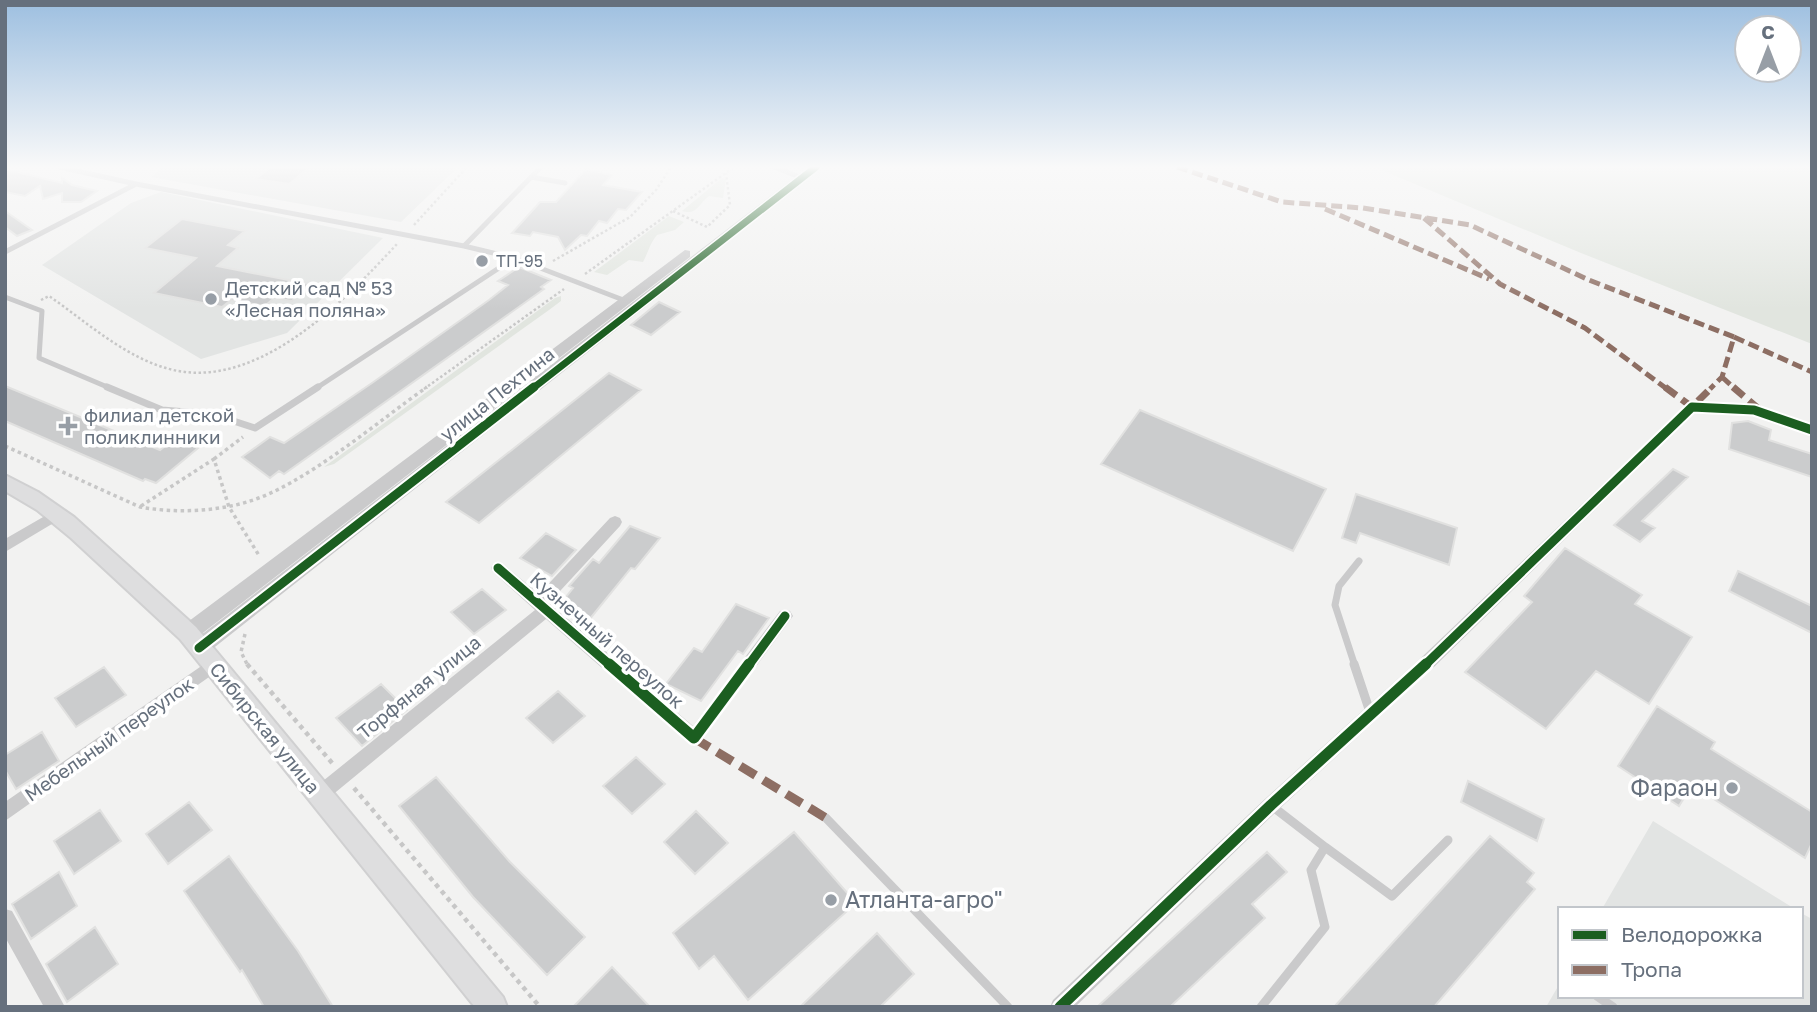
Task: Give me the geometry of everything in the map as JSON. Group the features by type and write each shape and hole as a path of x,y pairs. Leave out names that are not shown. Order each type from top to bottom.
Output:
{"main road":[{"name":"Сибирская улица","path":"5,482 35,497 57,514 158,602 200,649 493,1007"}],"street":[{"name":"улица Пехтина","path":"200,649 744,214"},
{"path":"1060,1007 1692,407 1745,407 1776,414 1812,430"},
{"path":"5,546 57,514"},
{"name":"Торфяная улица","path":"319,795 541,608 615,523"},
{"name":"Кузнечный переулок","path":"498,569 694,738 785,616"},
{"name":"Мебельный переулок","path":"5,813 200,649"},
{"path":"5,918 55,1007"}],"lane":[{"path":"5,252 78,214"},
{"path":"295,214 514,258 631,303"},
{"path":"464,246 495,214"},
{"path":"5,298 42,311 39,358 162,410 212,414 255,428 514,258"},
{"path":"1359,561 1339,586 1335,605 1371,714"},
{"path":"1271,805 1392,896 1448,840"},
{"path":"826,818 1008,1007"},
{"path":"1261,1007 1325,926 1311,870 1325,847"}],"path":[{"path":"26,305 49,296 150,362 181,372 225,371 268,353 335,306 367,277 424,214"},
{"path":"542,267 633,214"},
{"path":"5,446 140,507 190,510 229,507 263,496 289,484 668,214"},
{"path":"680,214 707,227 720,214"},
{"path":"140,507 214,459 255,428"},
{"path":"214,459 229,507"}],"shaded area":[{"name":"Детский сад № 53 «Лесная поляна»","path":"115,214 268,214 383,238 287,333 201,359 42,265"},
{"path":"358,214 409,214 401,222"},
{"path":"1488,214 1812,214 1812,344"},
{"path":"669,216 684,222 675,230 657,235 643,262 629,260 607,275 594,272"},
{"path":"561,296 561,301 549,310 334,464 324,467 555,298"},
{"path":"1653,821 1792,907 1603,907"},
{"path":"1803,914 1812,919 1812,1007 1546,1007 1558,986 1558,998 1803,998"}],"building":[{"path":"5,214 10,214 32,230 17,236 5,227"},
{"path":"529,214 614,214 607,223 599,221 587,236 581,235 565,250 558,237 533,232 530,236 512,233"},
{"path":"182,219 245,231 228,245 238,248 217,266 309,284 292,301 274,298 265,306 231,300 222,307 154,293 196,258 145,248"},
{"path":"519,267 551,280 541,287 544,289 284,474 279,471 270,478 242,457 270,437 284,443 372,383 489,300 508,285 498,281"},
{"path":"659,302 680,312 651,335 631,325"},
{"path":"609,373 641,390 479,523 446,502"},
{"path":"5,386 160,450 174,439 198,448 156,483 145,479 143,481 5,421"},
{"path":"1140,410 1326,489 1293,551 1101,464"},
{"path":"1748,421 1771,430 1769,440 1812,454 1812,477 1729,449 1732,423"},
{"path":"1673,469 1688,477 1642,521 1655,528 1640,542 1614,525"},
{"path":"1356,494 1457,528 1449,565 1360,533 1356,543 1342,538"},
{"path":"630,526 660,538 635,569 631,568 589,620 558,607 573,588 569,586 593,559 599,563"},
{"path":"546,533 576,550 552,576 520,558"},
{"path":"1565,548 1642,595 1635,604 1692,637 1649,704 1596,671 1546,729 1465,672 1532,602 1524,596"},
{"path":"1738,571 1812,606 1812,633 1729,591"},
{"path":"482,589 506,610 474,634 451,612"},
{"path":"736,604 769,618 743,654 738,651 701,701 666,684 694,648 702,652"},
{"path":"104,667 126,695 76,727 55,698"},
{"path":"381,684 407,710 362,746 336,718"},
{"path":"558,691 585,716 553,743 526,718"},
{"path":"1657,706 1715,742 1711,749 1812,812 1812,843 1805,858 1692,785 1679,806 1618,766"},
{"path":"42,732 59,761 16,789 5,770 5,755"},
{"path":"636,757 665,784 632,814 603,786"},
{"path":"436,777 510,862 585,937 547,975 473,897 399,806"},
{"path":"1468,781 1544,819 1537,841 1461,802"},
{"path":"189,802 212,830 168,864 146,834"},
{"path":"100,810 121,841 74,874 54,841"},
{"path":"696,811 728,843 695,874 664,842"},
{"path":"794,832 856,903 748,1000 714,956 699,969 673,933"},
{"path":"1490,836 1534,873 1527,882 1535,889 1434,1007 1334,1007"},
{"path":"1267,852 1287,872 1252,904 1265,918 1170,1007 1097,1007"},
{"path":"229,856 298,951 333,1007 264,1007 242,970 240,972 184,891"},
{"path":"59,872 77,906 31,939 12,904"},
{"path":"95,927 118,964 67,1002 46,964"},
{"path":"877,933 914,974 880,1007 800,1007"},
{"path":"612,967 650,1007 573,1007"}],"marked path":[{"path":"1337,214 1489,279"},
{"path":"1402,214 1470,225 1589,280 1734,337 1722,377 1692,407 1585,328 1500,284 1424,218"},
{"path":"1734,337 1812,372"},
{"path":"1722,377 1760,410"},
{"path":"694,738 826,818"}],"cycle path":[{"path":"199,648 755,214"},
{"path":"1060,1007 1271,805 1429,661 1692,407 1754,410 1812,430"},
{"path":"498,568 694,738 785,616"}],"place":[{"name":"ТП-95","path":"482,261"},
{"name":"Детский сад № 53 «Лесная поляна»","path":"211,299"},
{"name":"филиал детской поликлинники","path":"68,426"},
{"name":"Фараон","path":"1732,788"},
{"name":"Атланта-агро\"","path":"831,900"}]}
